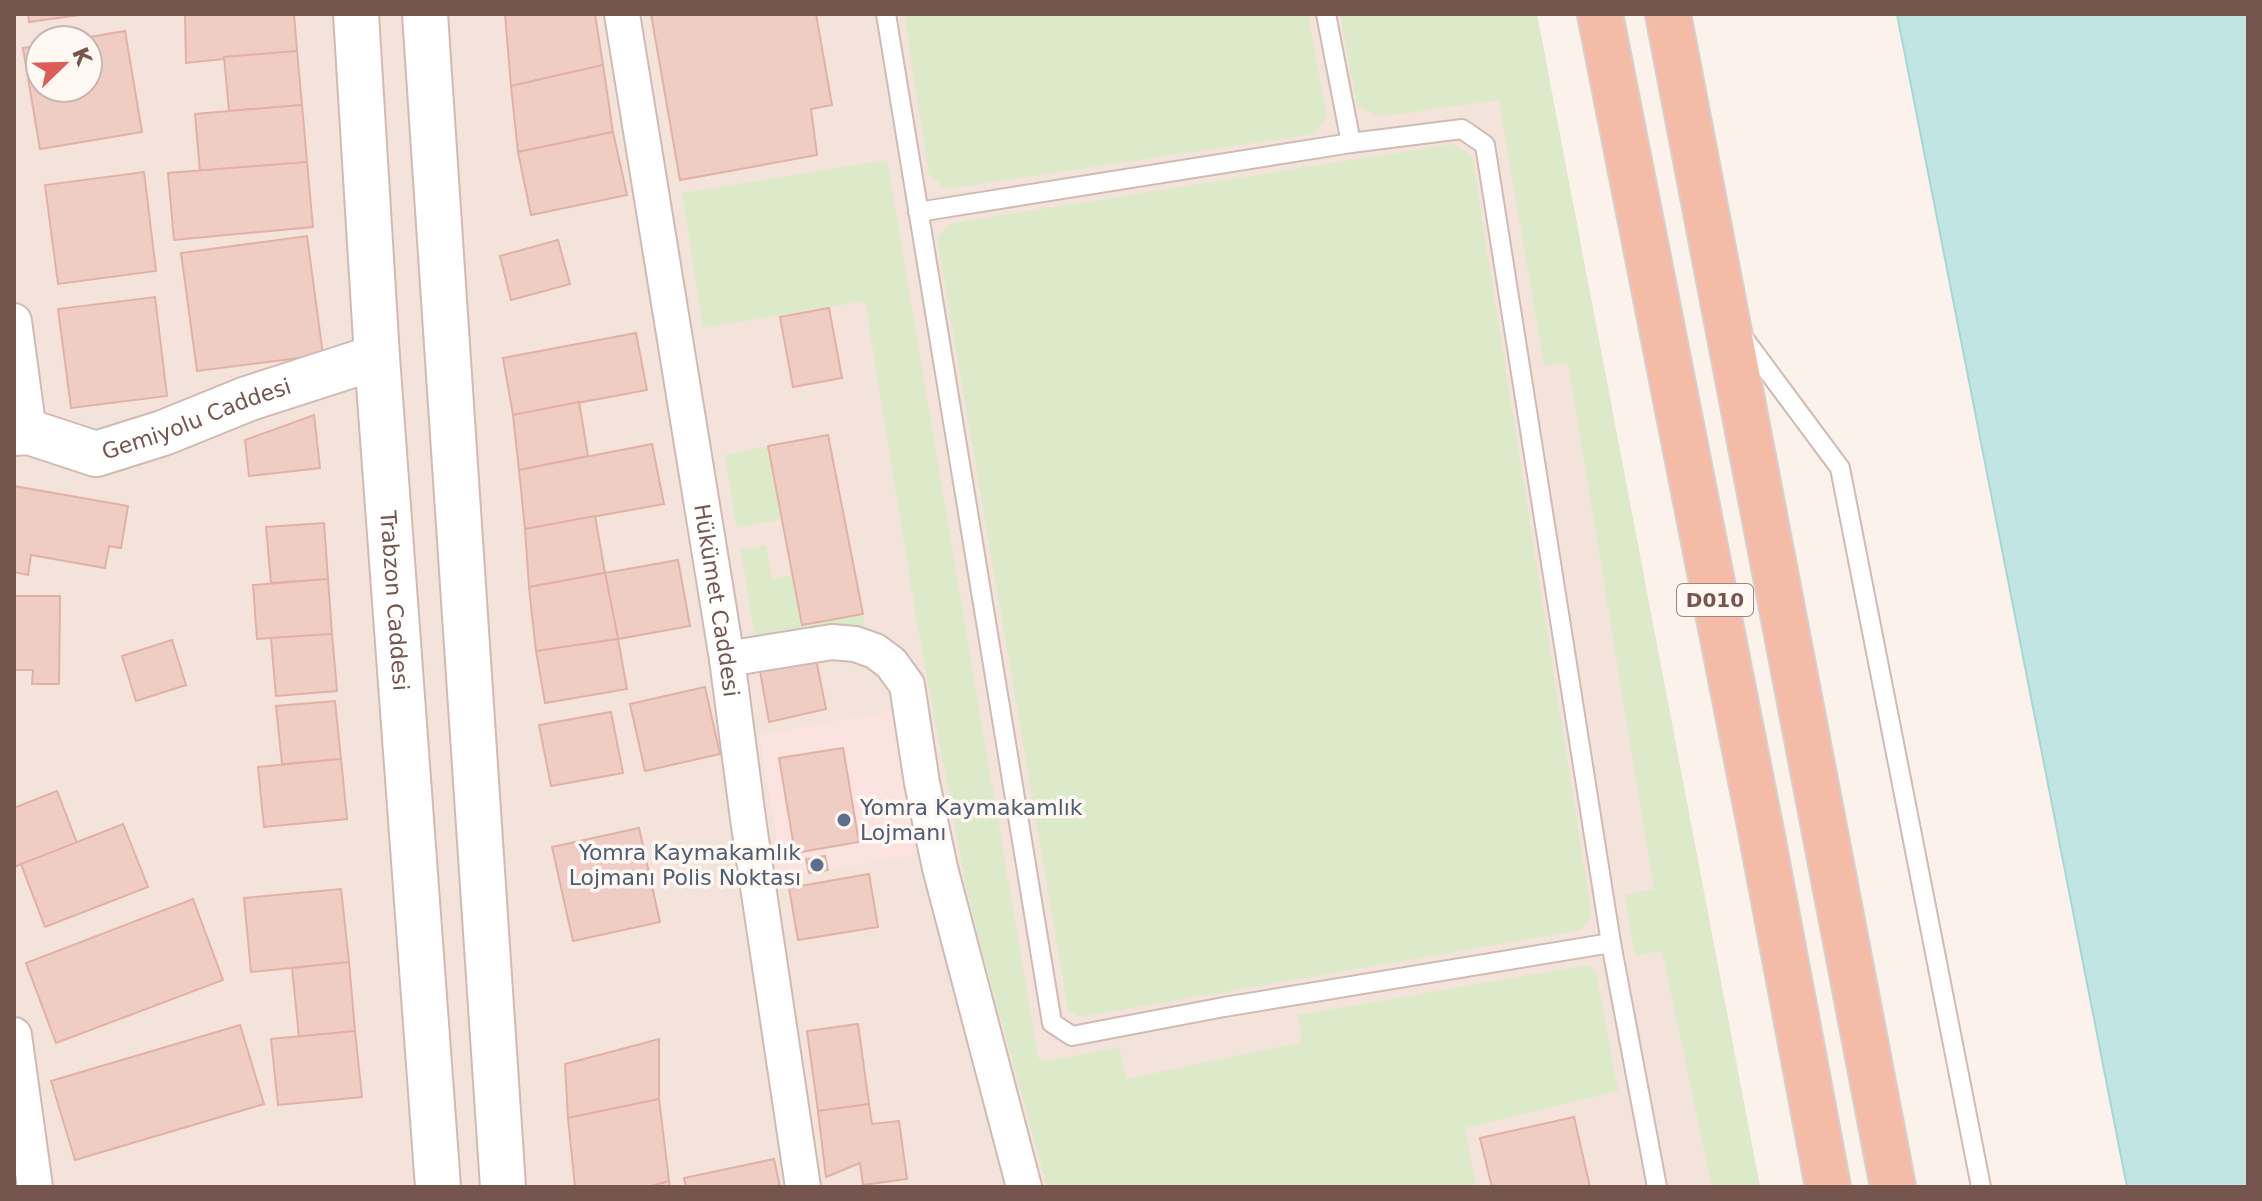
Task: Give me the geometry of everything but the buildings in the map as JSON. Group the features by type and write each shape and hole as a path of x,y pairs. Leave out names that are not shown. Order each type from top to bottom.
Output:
{"highway":[{"name":"D010","path":"1600,14 1828,1187"},
{"name":"D010","path":"1668,14 1893,1187"}],"main road":[{"name":"Trabzon Caddesi","path":"356,14 377,357 438,1187"},
{"path":"425,14 503,1187"},
{"name":"Gemiyolu Caddesi","path":"22,433 96,454 163,433 247,399 377,357"}],"street":[{"name":"Hükümet Caddesi","path":"622,14 727,659 803,1187"},
{"path":"14,321 22,433"},
{"path":"727,659 832,642 855,644 875,651 891,663 907,685 922,783 940,868 1024,1187"},
{"path":"14,1035 35,1187"}],"lane":[{"path":"886,14 1052,1023 1072,1036 1224,1007 1611,943"},
{"path":"1326,14 1351,143"},
{"path":"918,212 1351,143 1462,129 1485,145 1611,943 1657,1187"},
{"path":"1725,314 1840,468 1981,1187"}],"shaded area":[{"path":"14,14 1537,14 1760,1187 14,1187"},
{"name":"Yomra Kaymakamlık Lojmanı","path":"894,711 920,854 783,878 759,734"}],"green space":[{"path":"904,14 1308,14 1327,117 1314,134 946,189 929,175"},
{"path":"1340,14 1537,14 1760,1187 1712,1187 1662,951 1635,955 1625,895 1654,889 1568,363 1544,366 1499,100 1379,117 1357,106"},
{"path":"1453,144 1472,155 1592,916 1581,930 1080,1017 1068,1009 937,237 952,223"},
{"path":"887,160 1038,1058 1047,1061 1119,1047 1126,1079 1302,1042 1298,1015 1588,965 1596,971 1618,1091 1465,1128 1476,1187 1047,1187 969,902 916,617 865,301 703,328 682,193"},
{"path":"768,446 782,519 737,528 725,455"},
{"path":"766,545 772,579 793,575 803,625 863,614 864,625 756,642 741,550"}],"water":[{"path":"1897,14 2248,14 2248,1187 2127,1187"}],"place":[{"name":"Yomra Kaymakamlık Lojmanı","path":"844,820"},
{"name":"Yomra Kaymakamlık Lojmanı Polis Noktası","path":"817,865"}]}
